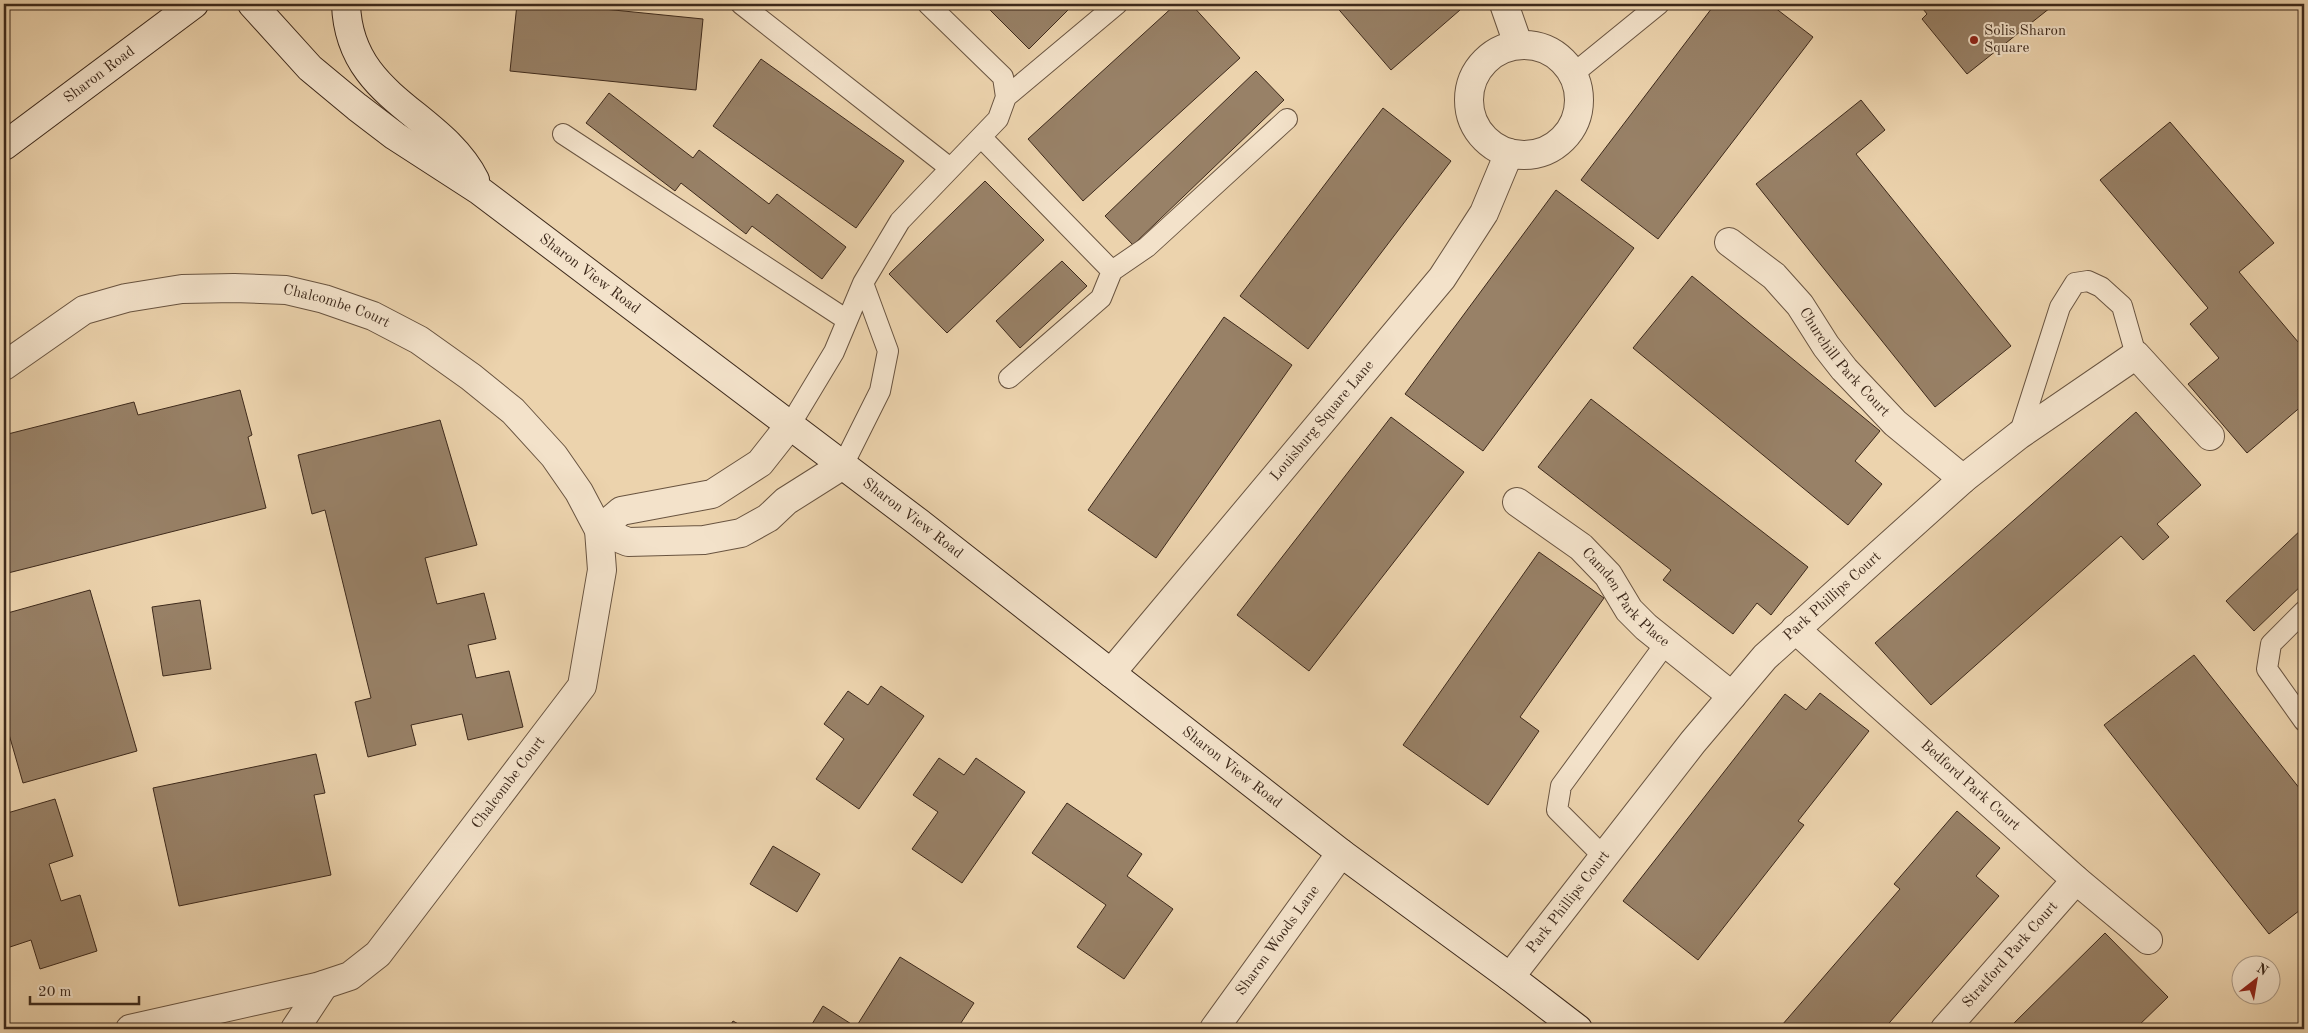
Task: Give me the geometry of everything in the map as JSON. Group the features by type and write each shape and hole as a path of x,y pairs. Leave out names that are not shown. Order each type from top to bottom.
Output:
{"street":[{"name":"Sharon Road","path":"4,146 194,4"},
{"name":"Sharon View Road","path":"252,4 292,49 329,85 395,136 480,191 843,465 1341,853 1578,1029"},
{"path":"346,4 349,30 357,52 367,68 380,86 452,150 472,175 480,191"},
{"path":"1504,4 1518,44"},
{"path":"1518,44 1540,47 1559,57 1573,74 1579,94 1577,115 1567,135 1551,148 1530,155 1509,152 1489,142 1475,126 1469,105 1471,83 1481,65 1498,50 1518,44"},
{"name":"Louisburg Square Lane","path":"1111,673 1442,278 1484,212 1509,152"},
{"name":"Churchill Park Court","path":"1729,242 1774,276 1800,305 1826,346 1844,369 1895,423 1963,479"},
{"name":"Chalcombe Court","path":"4,366 84,310 126,298 182,289 234,288 286,290 324,299 373,316 419,340 513,411 554,456 579,492 599,530 602,570 582,686 378,954 350,976 324,985 130,1029"},
{"path":"2136,355 2210,436"},
{"name":"Park Phillips Court","path":"1510,977 1693,742 1765,657 1963,479 2019,435 2136,355"},
{"path":"790,425 760,463 712,494 621,511 599,530 628,542 704,540 741,533 768,518 786,501 843,465"},
{"name":"Camden Park Place","path":"1517,502 1581,547 1608,575 1629,610 1666,643 1732,696"},
{"name":"Bedford Park Court","path":"1795,629 2076,880 2148,940"},
{"name":"Sharon Woods Lane","path":"1214,1029 1341,853"},
{"name":"Stratford Park Court","path":"1944,1029 2076,880"},
{"path":"295,1029 324,985"}],"lane":[{"path":"740,4 950,168"},
{"path":"790,425 834,352 863,283 900,221 998,119 1006,97 1004,77 928,4"},
{"path":"1006,97 1117,4"},
{"path":"1573,74 1659,4"},
{"path":"1010,378 1101,298 1112,271 1147,247 1287,118"},
{"path":"563,134 847,320"},
{"path":"981,137 1112,271"},
{"path":"2019,435 2060,307 2075,284 2088,281 2101,287 2122,306 2136,355"},
{"path":"843,465 880,391 888,351 863,283"},
{"path":"2304,611 2271,644 2267,669 2304,721"},
{"path":"1604,857 1557,810 1561,786 1666,643"}],"building":[{"path":"517,4 554,4 703,19 696,90 510,71"},
{"path":"984,4 1074,4 1029,49"},
{"path":"1176,4 1191,4 1240,58 1083,201 1028,139"},
{"path":"1334,4 1455,4 1460,10 1391,70"},
{"path":"1715,4 1770,4 1813,37 1658,239 1581,180"},
{"name":"Solis Sharon Square","path":"1919,4 2055,4 1967,74 1922,19 1927,14"},
{"path":"761,59 904,161 856,228 713,126"},
{"path":"1256,71 1284,100 1133,245 1105,216"},
{"path":"609,93 693,158 699,150 769,204 777,194 846,247 822,279 752,226 746,234 681,183 675,191 586,123"},
{"path":"1861,100 1885,130 1856,154 2011,346 1935,407 1756,184"},
{"path":"1383,108 1451,161 1308,349 1240,296"},
{"path":"2170,122 2274,243 2239,272 2304,349 2304,404 2247,453 2188,384 2219,358 2190,324 2208,308 2100,180"},
{"path":"985,181 1044,240 947,333 889,274"},
{"path":"1556,190 1634,248 1483,451 1405,394"},
{"path":"1062,261 1087,286 1020,348 996,321"},
{"path":"1692,276 1880,431 1855,461 1882,484 1848,525 1633,348"},
{"path":"1224,317 1292,365 1156,558 1088,510"},
{"path":"240,390 252,435 248,437 266,508 4,574 4,453 7,453 4,435 134,402 138,415"},
{"path":"1591,399 1808,567 1771,615 1757,603 1733,634 1663,580 1671,570 1538,467"},
{"path":"2136,412 2201,485 2157,524 2169,537 2143,560 2121,536 1931,705 1875,643"},
{"path":"1391,417 1464,472 1309,671 1237,615"},
{"path":"440,420 477,545 425,558 437,604 484,593 496,639 468,645 476,678 509,671 523,727 468,740 462,714 411,725 416,745 368,757 355,702 371,698 325,510 312,514 298,455"},
{"path":"2304,527 2304,583 2254,631 2226,601"},
{"path":"1539,552 1604,598 1520,717 1539,731 1488,805 1403,745"},
{"path":"90,590 137,751 23,783 4,717 4,614"},
{"path":"200,600 211,669 163,676 152,607"},
{"path":"2194,655 2304,794 2304,907 2269,934 2104,725"},
{"path":"881,686 924,716 859,809 816,779 844,739 824,724 848,691 868,705"},
{"path":"1820,693 1869,731 1798,821 1804,825 1698,960 1623,901 1785,694 1806,710"},
{"path":"316,754 325,793 314,795 331,875 179,906 153,788"},
{"path":"939,758 964,775 976,758 1025,792 962,883 912,849 938,812 913,795"},
{"path":"55,799 73,856 49,864 61,901 80,895 97,951 40,969 31,940 4,949 4,814"},
{"path":"1067,803 1142,854 1127,876 1173,909 1124,979 1077,947 1106,905 1032,853"},
{"path":"1957,811 2000,848 1976,876 1999,896 1884,1029 1787,1029 1782,1025 1900,889 1894,884"},
{"path":"773,846 820,874 797,912 750,884"},
{"path":"2105,933 2168,997 2135,1029 2008,1029"},
{"path":"900,957 974,1003 957,1029 809,1029 823,1006 856,1027"},
{"path":"733,1021 747,1029 728,1029"}],"place":[{"name":"Solis Sharon Square","path":"1974,40"}]}
